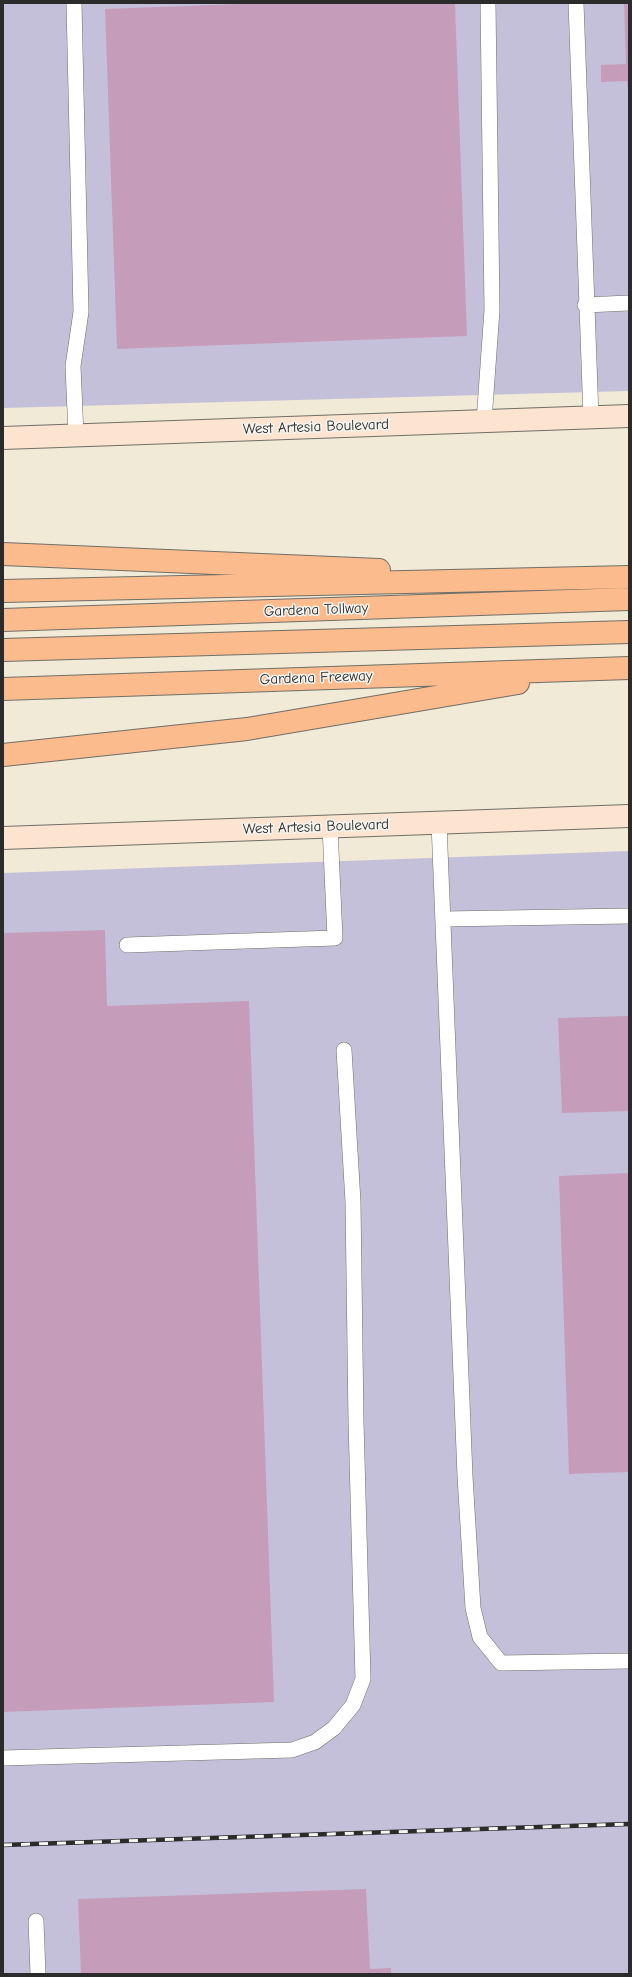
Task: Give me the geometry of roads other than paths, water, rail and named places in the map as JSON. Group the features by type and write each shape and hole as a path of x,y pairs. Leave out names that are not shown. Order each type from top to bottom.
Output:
{"highway":[{"path":"3,554 590,579"},
{"path":"3,591 590,579 629,576"},
{"name":"Gardena Tollway","path":"3,620 629,599"},
{"name":"Gardena Tollway","path":"3,650 629,632"},
{"path":"3,755 247,729 602,668"},
{"name":"Gardena Freeway","path":"3,689 629,668"}],"main road":[{"name":"West Artesia Boulevard","path":"3,438 629,416"},
{"name":"West Artesia Boulevard","path":"3,838 629,816"}],"lane":[{"path":"74,3 81,312 73,366 76,435"},
{"path":"484,421 492,310 488,3"},
{"path":"576,3 591,417"},
{"path":"586,305 629,303"},
{"path":"439,823 465,1476 473,1608 480,1637 501,1664 629,1661"},
{"path":"127,945 335,938 330,827"},
{"path":"443,919 629,916"},
{"path":"3,1758 292,1750 315,1742 334,1728 353,1705 363,1680 356,1422 353,1202 344,1050"},
{"path":"36,1921 38,1974"}],"railway":[{"path":"3,1845 629,1824"}]}
